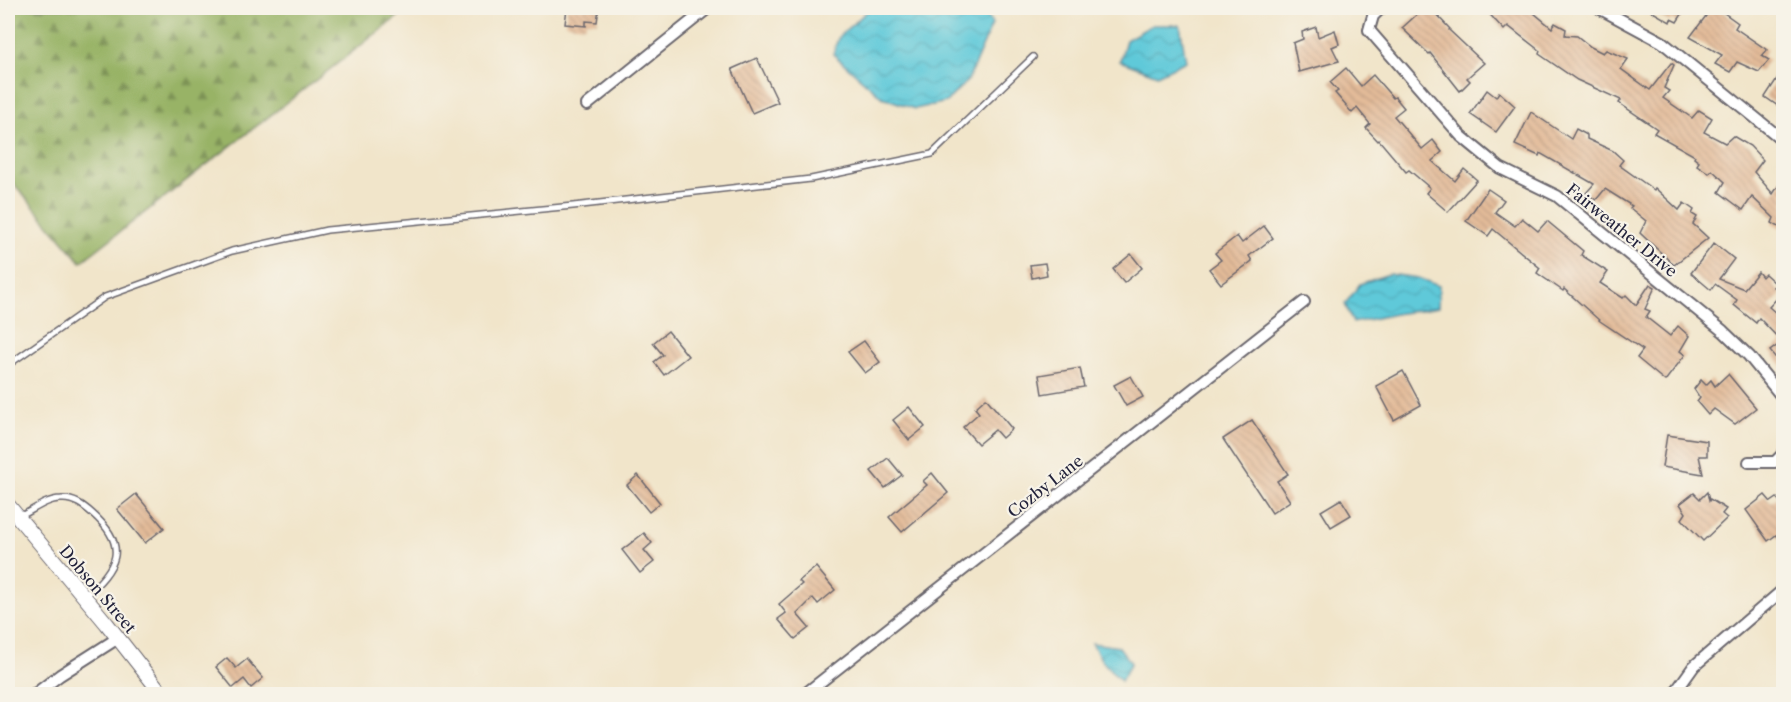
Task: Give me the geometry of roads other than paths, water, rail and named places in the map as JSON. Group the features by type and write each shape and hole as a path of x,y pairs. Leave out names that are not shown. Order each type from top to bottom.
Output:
{"street":[{"path":"587,105 708,8"},
{"name":"Fairweather Drive","path":"1381,8 1373,16 1369,30 1461,136 1500,168 1557,196 1723,331 1749,356 1784,399"},
{"path":"1599,8 1662,42 1784,141"},
{"name":"Cozby Lane","path":"805,694 1304,302"},
{"path":"1749,462 1774,462 1784,453"},
{"name":"Dobson Street","path":"8,505 162,694"},
{"path":"1674,694 1694,666 1784,589"},
{"path":"35,694 118,638"}],"lane":[{"path":"8,365 105,297 232,250 327,230 573,206 811,179 932,154 1034,57"},
{"path":"17,518 50,501 63,498 81,503 102,522 116,541 115,557 108,572 84,597"}],"water":[{"path":"871,8 984,8 992,24 968,80 946,102 915,109 882,97 833,54 839,36"},
{"path":"1152,25 1180,25 1186,61 1157,75 1120,61 1126,40"},
{"path":"1389,274 1418,278 1439,286 1438,307 1353,323 1345,304 1360,284"},
{"path":"1092,643 1119,647 1131,663 1121,681 1102,661"}]}
